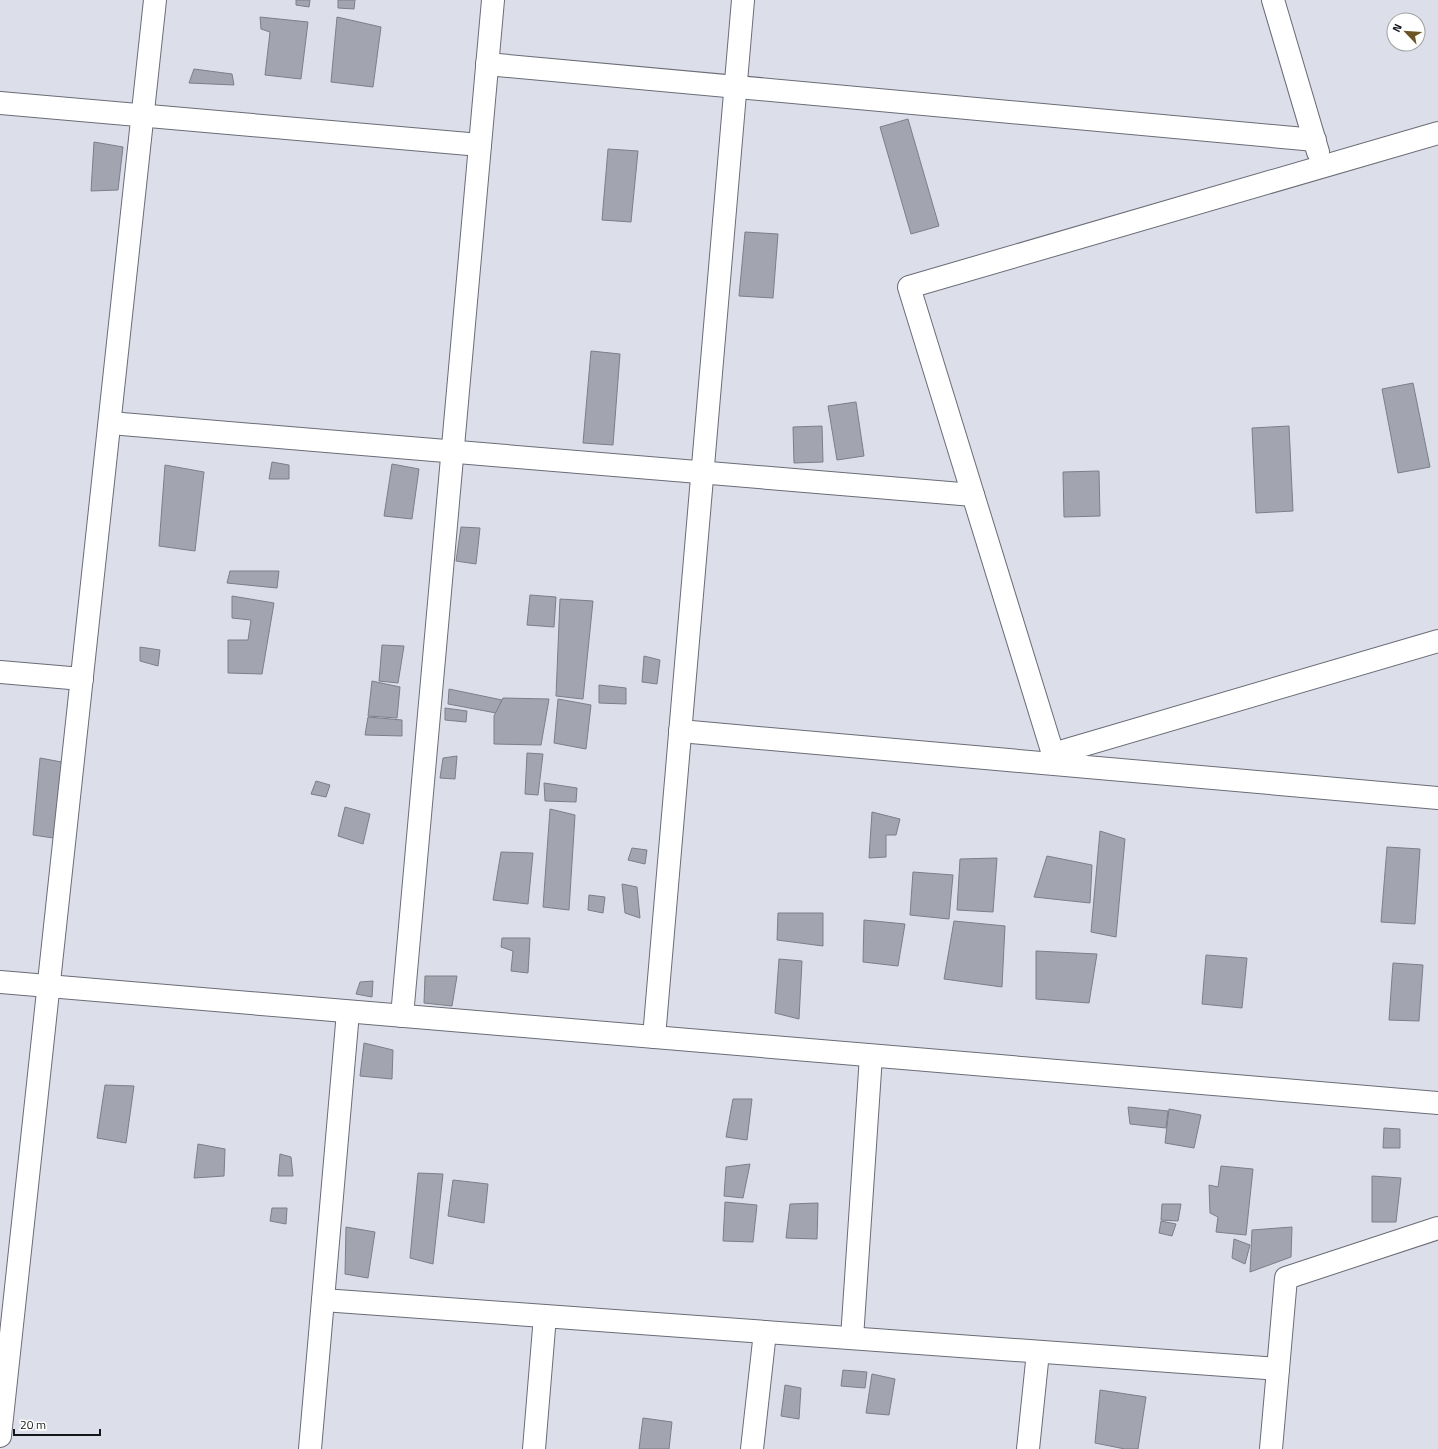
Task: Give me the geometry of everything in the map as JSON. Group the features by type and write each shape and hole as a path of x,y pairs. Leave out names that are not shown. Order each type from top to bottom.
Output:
{"street":[{"path":"0,1436 155,0"},
{"path":"402,1016 492,0"},
{"path":"654,1037 743,0"},
{"path":"1273,0 1322,167"},
{"path":"487,64 1314,140"},
{"path":"0,103 480,145"},
{"path":"1438,133 909,288 1053,754 1438,641"},
{"path":"110,423 973,495"},
{"path":"0,672 82,679"},
{"path":"680,732 1438,798"},
{"path":"0,982 1438,1103"},
{"path":"310,1449 348,1012"},
{"path":"852,1338 871,1056"},
{"path":"1272,1449 1286,1278 1438,1228"},
{"path":"323,1300 1278,1369"},
{"path":"534,1449 545,1316"},
{"path":"752,1449 765,1332"},
{"path":"1028,1449 1038,1352"}],"building":[{"path":"296,0 310,0 309,7 296,5"},
{"path":"338,0 355,0 354,9 338,8"},
{"path":"260,17 308,22 301,79 265,75 270,32 261,29"},
{"path":"337,17 381,27 373,87 331,82"},
{"path":"194,69 232,74 234,85 189,83"},
{"path":"908,119 939,226 911,234 880,127"},
{"path":"94,142 123,147 118,190 91,191"},
{"path":"608,149 638,151 631,222 602,220"},
{"path":"745,232 778,234 773,298 739,296"},
{"path":"591,351 620,354 613,445 583,443"},
{"path":"1413,383 1430,467 1398,473 1382,389"},
{"path":"856,402 864,456 837,460 828,406"},
{"path":"822,426 823,462 794,463 793,427"},
{"path":"1289,426 1293,511 1256,513 1252,428"},
{"path":"272,462 289,465 289,479 269,479"},
{"path":"392,464 419,469 412,519 384,516"},
{"path":"165,465 204,472 195,551 159,546"},
{"path":"1099,471 1100,516 1064,517 1063,472"},
{"path":"461,527 480,528 476,564 456,561"},
{"path":"230,571 279,571 277,588 227,583"},
{"path":"530,595 556,597 554,627 527,625"},
{"path":"232,596 274,603 262,674 228,673 228,640 248,640 251,620 232,618"},
{"path":"560,599 593,601 583,699 556,696"},
{"path":"382,645 404,646 398,683 379,681"},
{"path":"140,647 160,650 158,666 140,661"},
{"path":"644,656 660,660 657,684 642,682"},
{"path":"372,681 400,687 397,718 368,716"},
{"path":"599,685 626,688 626,704 599,703"},
{"path":"449,689 502,700 496,713 448,704"},
{"path":"503,698 549,699 541,745 494,744 494,716"},
{"path":"558,699 591,705 586,749 554,743"},
{"path":"445,708 467,711 466,722 445,720"},
{"path":"368,717 402,720 402,736 365,735"},
{"path":"527,753 543,754 538,795 525,794"},
{"path":"457,756 455,779 440,778 443,758"},
{"path":"40,758 67,763 60,839 33,835"},
{"path":"316,781 330,785 326,797 311,794"},
{"path":"544,783 577,788 576,802 545,801"},
{"path":"345,807 370,814 363,844 338,836"},
{"path":"550,809 575,815 569,910 543,907"},
{"path":"872,812 900,819 896,835 886,835 886,857 869,858"},
{"path":"1100,831 1125,839 1116,937 1091,932"},
{"path":"1387,847 1420,849 1415,924 1381,922"},
{"path":"632,848 647,850 645,864 628,860"},
{"path":"501,852 533,853 528,904 493,900"},
{"path":"1047,856 1092,865 1090,903 1034,897"},
{"path":"997,858 993,912 957,910 960,859"},
{"path":"913,872 953,875 949,919 910,915"},
{"path":"622,884 637,887 640,918 625,913"},
{"path":"589,895 605,897 603,913 588,910"},
{"path":"778,913 823,913 823,946 777,940"},
{"path":"864,920 905,924 898,966 863,962"},
{"path":"954,921 1005,926 1002,987 944,979"},
{"path":"502,938 530,938 528,973 511,971 513,951 501,947"},
{"path":"1036,951 1097,954 1089,1003 1036,999"},
{"path":"1206,955 1247,958 1242,1008 1202,1004"},
{"path":"779,959 802,961 799,1019 775,1013"},
{"path":"1393,963 1423,965 1419,1021 1389,1020"},
{"path":"425,976 457,976 452,1006 424,1003"},
{"path":"373,981 372,997 356,994 360,982"},
{"path":"364,1043 393,1050 392,1079 360,1076"},
{"path":"105,1085 134,1086 126,1143 97,1138"},
{"path":"733,1099 752,1099 747,1140 726,1137"},
{"path":"1128,1107 1168,1111 1166,1128 1130,1124"},
{"path":"1169,1109 1201,1115 1194,1148 1165,1143"},
{"path":"1384,1128 1400,1129 1400,1148 1383,1148"},
{"path":"198,1144 225,1149 224,1176 194,1178"},
{"path":"280,1154 291,1157 293,1176 278,1176"},
{"path":"750,1164 743,1198 724,1196 726,1167"},
{"path":"1221,1166 1253,1169 1246,1235 1216,1232 1218,1217 1210,1213 1209,1185 1218,1187"},
{"path":"418,1173 443,1174 433,1264 410,1258"},
{"path":"1372,1176 1401,1178 1396,1222 1372,1222"},
{"path":"453,1180 488,1184 484,1223 448,1216"},
{"path":"725,1202 757,1205 753,1242 723,1241"},
{"path":"818,1203 817,1239 786,1238 790,1204"},
{"path":"1162,1204 1181,1204 1178,1221 1161,1220"},
{"path":"272,1208 287,1208 286,1224 270,1221"},
{"path":"1161,1221 1176,1224 1172,1236 1159,1233"},
{"path":"346,1227 375,1232 368,1278 345,1274"},
{"path":"1292,1227 1291,1257 1250,1272 1252,1230"},
{"path":"1234,1239 1250,1245 1245,1264 1232,1258"},
{"path":"843,1370 867,1372 865,1388 841,1386"},
{"path":"872,1374 895,1379 889,1415 866,1413"},
{"path":"785,1385 801,1388 799,1419 781,1416"},
{"path":"1100,1390 1146,1397 1138,1449 1125,1449 1095,1443"},
{"path":"643,1418 672,1422 669,1449 639,1449"}]}
